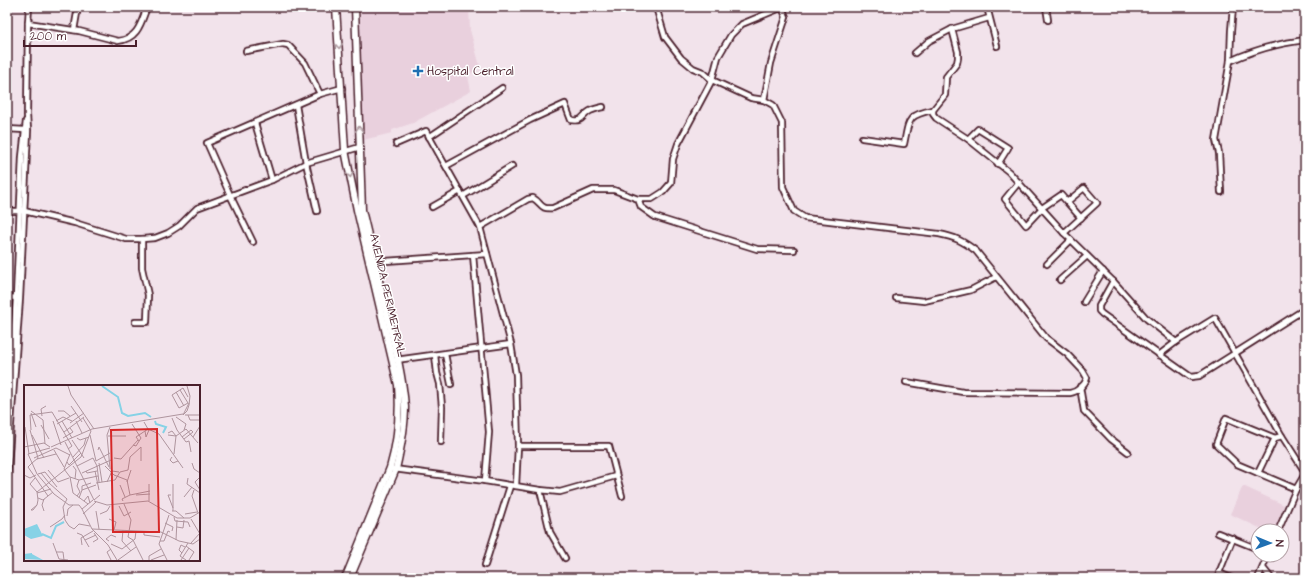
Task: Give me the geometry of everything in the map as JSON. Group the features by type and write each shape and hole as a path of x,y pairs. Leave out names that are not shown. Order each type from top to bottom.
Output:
{"main road":[{"name":"AVENIDA PERIMETRAL","path":"336,7 345,150 357,210 373,262"},
{"name":"AVENIDA PERIMETRAL","path":"344,578 399,454 405,408 403,385 395,360 362,210 355,7"},
{"name":"AVENIDA PERIMETRAL","path":"350,578 393,468"}],"street":[{"path":"7,480 27,115 29,7"},
{"path":"28,23 74,30 118,41 127,40 137,30 146,7"},
{"path":"656,7 665,37 681,58 693,68 703,72 712,80 752,98 764,100 773,105 782,123 783,187 794,211 805,218 939,234 963,241 976,251 1046,338 1067,354 1083,371 1087,378 1085,383 1074,392 1070,393 963,392 906,382"},
{"path":"480,227 528,199 533,198 547,209 553,208 593,190 614,190 638,199 652,199 663,192 671,183 673,159 678,144 712,80 718,57 731,35 742,24 783,7 786,17 771,63 764,100"},
{"path":"987,7 997,46"},
{"path":"1046,7 1048,20"},
{"path":"1222,192 1219,153 1216,140 1230,61 1230,31 1233,7"},
{"path":"74,30 77,13"},
{"path":"915,53 929,41 952,29 989,18"},
{"path":"862,138 904,144 909,124 913,116 921,112 933,110 945,95 946,77 957,63 958,52 952,29"},
{"path":"1230,61 1249,52 1282,43 1305,40"},
{"path":"246,51 283,44 288,45 305,63 320,94"},
{"path":"253,242 230,196 207,143 320,94 342,88"},
{"path":"429,137 502,88"},
{"path":"446,166 530,120 565,104 571,120 578,121 584,118 588,112 603,107"},
{"path":"296,105 306,163 317,211"},
{"path":"933,110 933,114 936,118 968,139 1019,182 1064,233 1113,281 1147,319 1176,342"},
{"path":"255,123 272,180"},
{"path":"7,129 26,130"},
{"path":"968,139 978,129 1008,148 998,164"},
{"path":"396,144 426,131 480,227 511,344 516,375 518,446 516,486"},
{"path":"7,211 22,212 75,223 126,239 155,238 168,233 179,226 197,208 272,180 306,163 345,150 360,147"},
{"path":"463,196 512,166"},
{"path":"1019,182 1005,199 1026,225 1042,208 1061,195 1081,218"},
{"path":"1064,233 1097,203 1084,188 1067,202"},
{"path":"432,207 460,191"},
{"path":"638,199 641,207 655,218 756,250 794,250"},
{"path":"135,322 147,322 148,295 142,268 142,239"},
{"path":"1047,264 1071,240"},
{"path":"373,262 487,254"},
{"path":"474,255 489,432 485,481"},
{"path":"1060,280 1087,256"},
{"path":"1084,302 1103,271"},
{"path":"896,298 924,301 971,290 996,277"},
{"path":"1113,281 1099,306 1099,311 1192,377 1196,377 1236,353 1305,309"},
{"path":"7,297 18,298"},
{"path":"7,437 8,398 18,298"},
{"path":"1159,355 1176,342 1216,318 1282,436 1305,473 1296,489 1281,523"},
{"path":"395,360 511,344"},
{"path":"446,354 451,384"},
{"path":"435,355 440,384 442,426 441,442"},
{"path":"1080,387 1084,411 1111,439 1128,452"},
{"path":"1282,436 1275,438 1226,418 1216,444 1237,464 1296,489"},
{"path":"1258,474 1275,438"},
{"path":"518,446 609,446 622,496"},
{"path":"393,468 560,492 616,476"},
{"path":"485,565 510,486"},
{"path":"540,490 550,532 565,558"},
{"path":"1218,533 1250,545"},
{"path":"1231,578 1218,573 1233,538"},
{"path":"1258,578 1265,563"},
{"path":"1263,568 1271,578"}],"shaded area":[{"name":"Hospital Central","path":"360,7 469,7 470,30 480,66 468,76 471,91 413,123 392,130 392,133 363,140"},
{"path":"1305,142 1305,176 1298,143"},
{"path":"1243,486 1284,505 1277,523 1250,523 1230,514"}],"place":[{"name":"Hospital Central","path":"418,71"}]}
